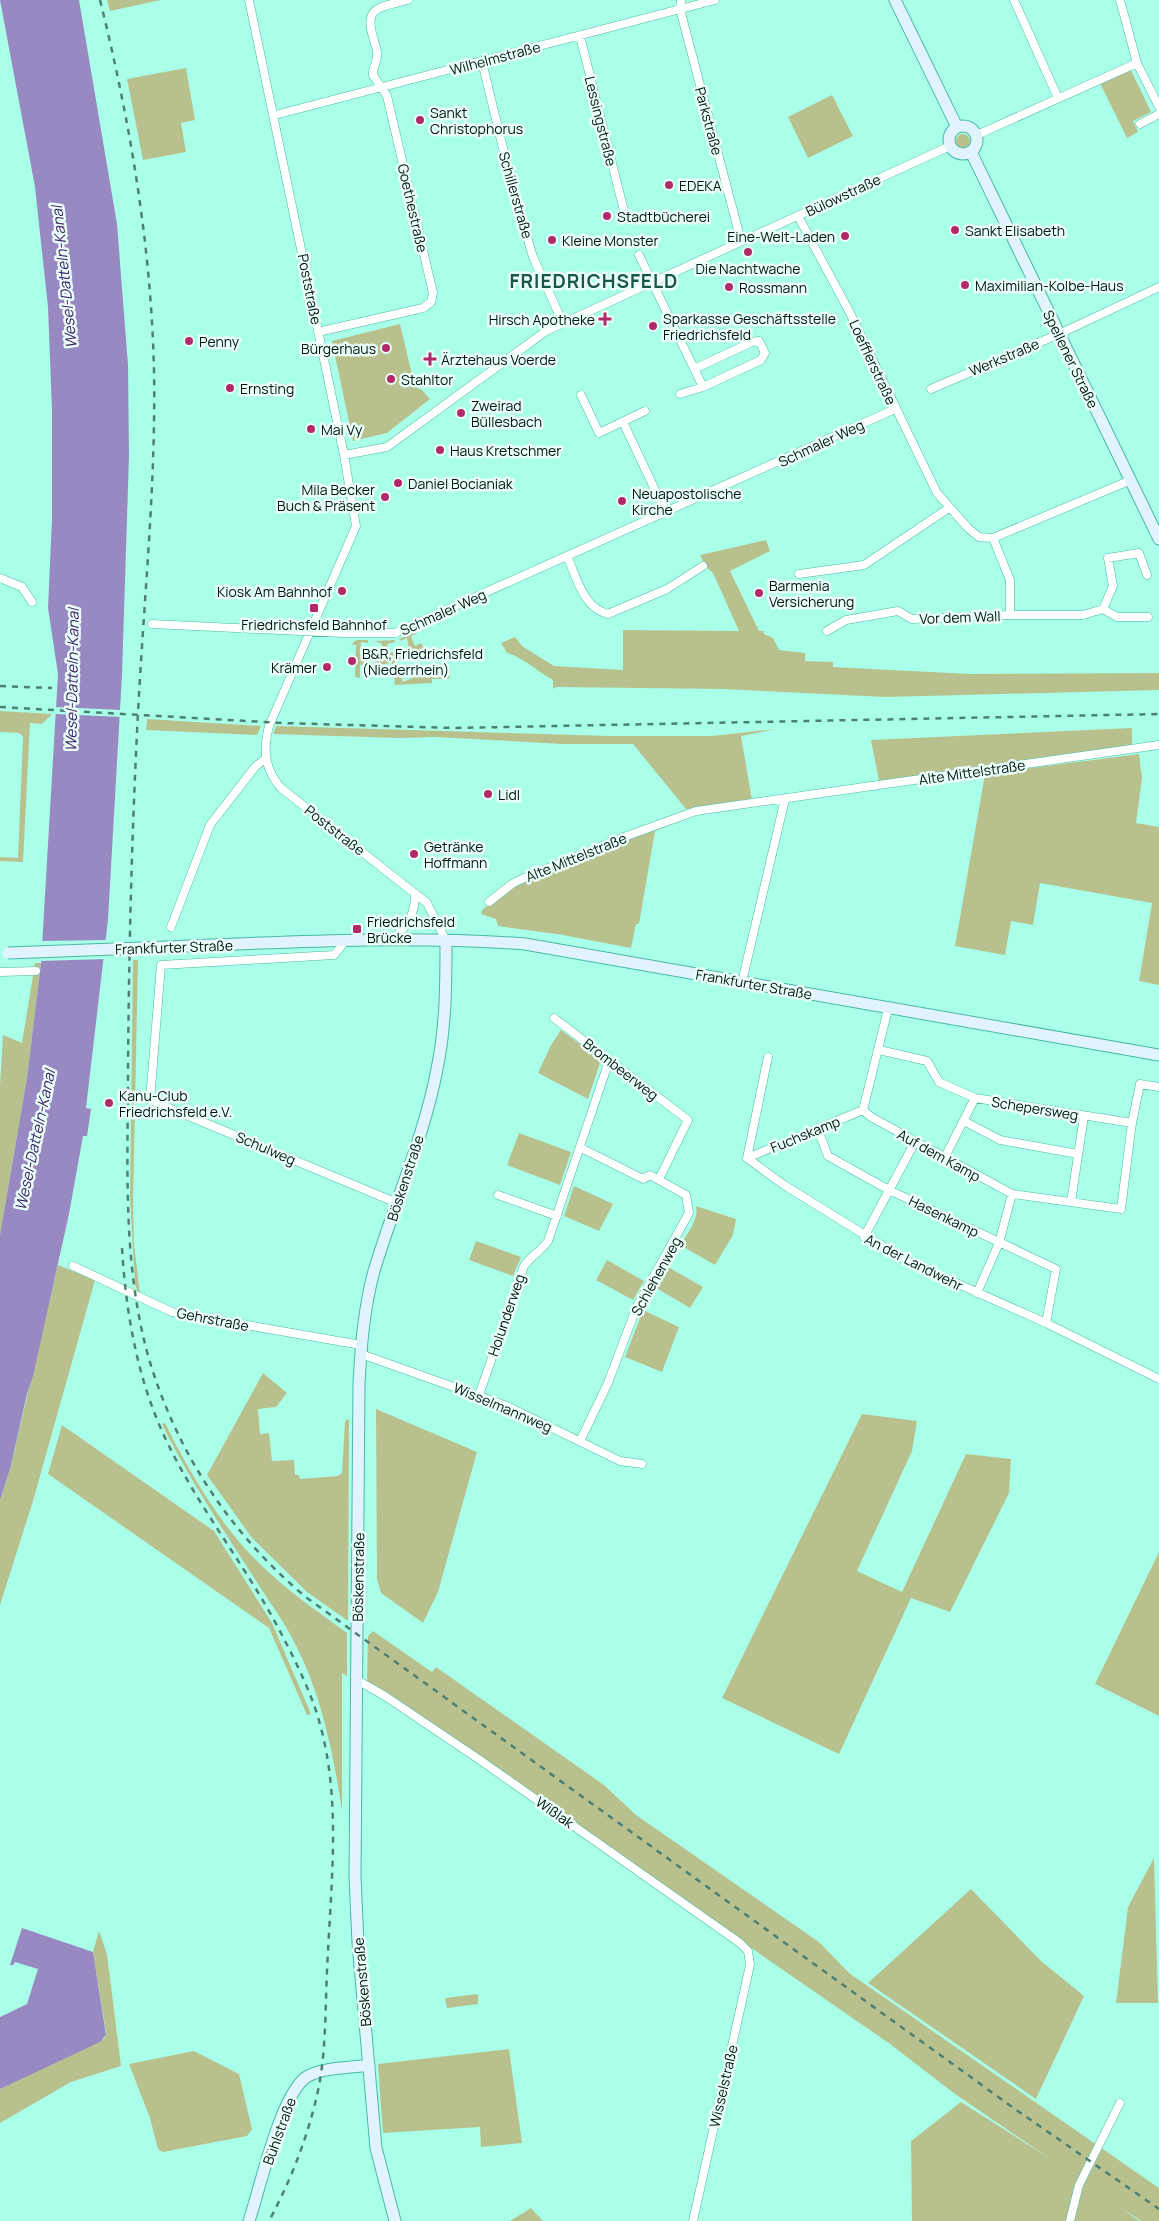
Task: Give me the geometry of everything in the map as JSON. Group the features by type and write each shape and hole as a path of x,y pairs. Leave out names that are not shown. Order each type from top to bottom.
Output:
{"main road":[{"path":"895,0 957,127"},
{"path":"957,127 971,128 976,135 977,145 971,152 959,154 950,146 949,138 957,127"},
{"name":"Spellener Straße","path":"971,152 1159,539"},
{"name":"Frankfurter Straße","path":"4,953 347,939 466,940 560,949 888,1009 1159,1055"},
{"name":"Böskenstraße","path":"395,2221 376,2148 358,1943 355,1877 361,1349 364,1315 374,1272 437,1070 445,1018 446,941"},
{"name":"Bühlstraße","path":"249,2221 285,2109 296,2086 310,2075 369,2065"}],"street":[{"name":"Poststraße","path":"249,0 275,115 344,455 356,526 269,726 264,744 265,759 272,778 281,788 414,893 431,910 446,941"},
{"name":"Goethestraße","path":"318,332 423,308 431,302 433,293 387,96 372,75 378,54 369,25 370,17 373,11 378,8 408,0"},
{"name":"Parkstraße","path":"681,0 680,9 741,241"},
{"name":"Wilhelmstraße","path":"275,115 715,0"},
{"path":"1014,0 1058,98"},
{"path":"1120,0 1137,63 1159,107"},
{"name":"Lessingstraße","path":"580,36 623,207"},
{"name":"Schillerstraße","path":"482,62 511,181 533,257 563,323"},
{"path":"976,135 1137,63"},
{"path":"1140,124 1159,114"},
{"name":"Bülowstraße","path":"344,455 387,447 546,331 950,146"},
{"name":"Loefflerstraße","path":"798,216 849,311 937,493 949,508 979,537 993,538"},
{"path":"639,256 703,387"},
{"name":"Werkstraße","path":"931,390 1159,287"},
{"path":"680,394 703,387 761,360 765,353 764,347 759,341 752,342 694,369"},
{"path":"581,395 599,433 645,411"},
{"name":"Schmaler Weg","path":"311,631 395,633 895,409"},
{"path":"623,422 664,511"},
{"path":"993,538 1131,480"},
{"path":"798,574 864,565 949,508"},
{"name":"Vor dem Wall","path":"993,538 1010,580 1010,615"},
{"path":"1147,575 1139,553 1108,558 1112,586 1103,609 1117,617 1148,617"},
{"path":"567,556 588,603 600,612 608,614 637,604 667,589 703,566"},
{"path":"0,578 22,587 32,602"},
{"name":"Vor dem Wall","path":"827,632 846,620 898,611 912,619 1010,615 1083,615 1103,609"},
{"path":"152,624 311,631"},
{"name":"Alte Mittelstraße","path":"489,902 512,884 522,879 681,815 696,811 1159,745"},
{"path":"171,927 210,825 255,767 265,759"},
{"path":"742,982 785,799"},
{"path":"390,940 410,922 414,912 414,893"},
{"name":"Frankfurter Straße","path":"161,965 334,955 347,939"},
{"name":"Schulweg","path":"161,965 150,1100 397,1203"},
{"path":"0,972 36,971"},
{"path":"863,1110 864,1099 888,1009"},
{"name":"Brombeerweg","path":"554,1018 688,1120 659,1179"},
{"path":"878,1050 927,1061 939,1082 975,1098"},
{"path":"746,1158 768,1056"},
{"name":"Holunderweg","path":"479,1395 524,1266 531,1256 542,1250 548,1241 609,1061"},
{"path":"1132,1123 1140,1084 1159,1087"},
{"name":"Schepersweg","path":"944,1159 975,1098 1132,1123"},
{"name":"Fuchskamp","path":"746,1158 863,1110"},
{"name":"Auf dem Kamp","path":"863,1110 944,1159 1012,1194 1121,1209 1132,1123"},
{"path":"1071,1202 1084,1116"},
{"path":"964,1121 1000,1140 1078,1154"},
{"name":"Hasenkamp","path":"818,1130 828,1156 890,1190 1056,1269 1046,1323"},
{"path":"864,1237 915,1142"},
{"name":"Schlehenweg","path":"580,1441 608,1383 637,1306 689,1213 686,1195 659,1179 650,1176 643,1179 581,1148"},
{"name":"An der Landwehr","path":"746,1158 784,1186 907,1262 1046,1323 1159,1379"},
{"path":"977,1293 999,1243 1012,1194"},
{"path":"498,1195 557,1216"},
{"name":"Gehrstraße","path":"73,1266 172,1312 361,1349"},
{"name":"Wisselmannweg","path":"361,1349 479,1395 620,1461 642,1464"},
{"name":"Wißlak","path":"357,1680 385,1696 480,1760 740,1943 748,1951"},
{"name":"Wisselstraße","path":"693,2221 750,1965 748,1951"},
{"path":"1070,2221 1079,2185 1120,2102"}],"green space":[{"path":"107,0 161,0 110,11"},
{"path":"186,68 195,120 181,123 186,152 143,160 127,79"},
{"path":"1130,68 1151,112 1133,121 1138,132 1127,138 1100,83"},
{"path":"832,95 853,136 808,158 788,117"},
{"path":"960,134 966,134 970,141 966,148 960,148 956,144 956,138"},
{"path":"400,324 415,387 422,390 430,399 387,433 353,441 332,341"},
{"path":"766,540 770,551 730,571 759,631 764,631 764,634 773,638 779,650 805,653 805,661 833,662 833,667 970,674 1159,673 1159,690 886,697 723,689 556,687 553,689 553,680 507,653 501,643 515,637 522,646 554,666 623,670 623,630 739,631 713,573 706,567 700,555"},
{"path":"416,632 417,634 411,636 415,646 421,643 427,655 424,656 421,650 395,662 397,670 394,671 392,663 377,665 377,671 375,671 374,656 381,656 382,644 375,641 395,640 395,642 387,644 389,653 409,649 407,638 400,641 399,639"},
{"path":"357,640 368,640 368,643 361,642 360,655 367,655 369,665 360,665 360,678 355,677 356,645 351,644"},
{"path":"431,664 437,671 450,669 449,679 432,679 432,683 395,685 394,677 401,676 403,682 430,670 429,665"},
{"path":"0,711 52,714 42,724 30,723 23,862 0,861 0,857 18,858 23,737 19,733 0,732"},
{"path":"147,719 261,726 257,735 146,730"},
{"path":"276,726 611,736 712,736 776,729 741,736 752,800 686,809 633,744 563,744 435,737 399,738 273,734"},
{"path":"1132,728 1132,746 879,781 871,740"},
{"path":"1139,754 1142,778 1136,823 1159,827 1159,985 1139,981 1152,903 1040,883 1033,925 1011,921 1005,955 955,946 985,774"},
{"path":"682,817 686,819 655,831 639,924 636,924 631,948 563,935 498,926 496,919 481,914 482,910 512,887"},
{"path":"133,960 138,960 133,1202 134,1244 140,1294 135,1284 130,1197"},
{"path":"35,963 41,963 27,1078 0,1235 0,1086 3,1035 22,1043"},
{"path":"561,1030 601,1060 588,1099 538,1073 551,1045"},
{"path":"519,1133 571,1152 560,1185 507,1165"},
{"path":"574,1186 613,1204 599,1231 564,1216"},
{"path":"696,1206 736,1219 733,1235 715,1265 680,1245 694,1222"},
{"path":"476,1241 521,1257 513,1276 469,1260"},
{"path":"607,1260 644,1281 633,1300 596,1280"},
{"path":"58,1265 95,1280 33,1501 0,1605 0,1500 10,1469"},
{"path":"668,1267 703,1287 690,1308 656,1288"},
{"path":"643,1310 679,1327 662,1372 625,1357"},
{"path":"263,1373 287,1393 276,1407 258,1409 260,1434 269,1433 272,1461 294,1460 295,1475 299,1475 300,1479 338,1476 342,1473 345,1421 349,1419 348,1621 307,1592 252,1538 207,1475"},
{"path":"376,1409 477,1452 438,1592 423,1623 381,1593 377,1579"},
{"path":"862,1414 917,1421 912,1451 857,1571 902,1592 966,1454 1011,1459 1009,1493 950,1612 911,1598 839,1754 722,1698"},
{"path":"165,1423 205,1494 242,1545 277,1580 347,1633 347,1676 342,1673 342,1811 330,1744 311,1679 302,1658 285,1625 196,1487 162,1424"},
{"path":"62,1425 214,1531 272,1623 311,1714 307,1715 269,1628 48,1474"},
{"path":"1159,1552 1159,1716 1095,1684"},
{"path":"373,1631 432,1672 436,1667 604,1785 636,1815 819,1942 849,1973 1159,2188 1159,2221 1141,2221 1123,2209 1139,2221 912,2221 911,2141 961,2102 1049,2158 955,2094 890,2044 370,1684 367,1681 368,1636"},
{"path":"1154,1858 1158,2003 1116,2003 1128,1907"},
{"path":"971,1889 1041,1961 1084,1996 1036,2099 868,1983"},
{"path":"99,1931 107,1954 121,2066 71,2082 0,2123 0,2089 105,2038 106,2032 93,1952"},
{"path":"478,1994 478,2004 447,2008 445,1998"},
{"path":"509,2049 522,2143 481,2147 480,2127 383,2133 378,2064"},
{"path":"194,2051 239,2074 252,2129 247,2136 163,2152 158,2149 150,2118 129,2064"},
{"path":"531,2208 543,2221 510,2221"}],"water":[{"name":"Wesel-Datteln-Kanal","path":"0,0 79,0 117,224 128,365 129,456 122,675 108,920 86,1108 91,1109 87,1136 83,1136 69,1214 33,1376 27,1394 10,1469 0,1500 0,1235 27,1078 41,963 58,674 48,608 52,519 52,411 48,307 35,187"},
{"path":"22,1928 93,1952 106,2035 100,2042 0,2089 0,2017 27,2004 38,1969 15,1962 13,1965 10,1965"}],"pier":[{"path":"54,707 123,710 122,717 53,714"},
{"path":"108,940 106,959 39,961 41,941"}],"railway":[{"path":"100,0 121,91 144,230 149,276 154,370 152,492 139,695 131,882 128,1215 130,1251 140,1323 149,1359 175,1427 191,1459 231,1519 254,1547 307,1598 1015,2109 1159,2209"},
{"path":"0,686 52,688"},
{"path":"0,707 282,723 454,728 1159,714"},
{"path":"122,1248 130,1323 135,1348 141,1373 158,1421 195,1494 256,1589 292,1655 314,1705 323,1735 329,1766 332,1797 333,1859 322,2070 305,2138 285,2189 269,2221"}],"place":[{"name":"Sankt Christophorus","path":"420,120"},
{"name":"EDEKA","path":"669,185"},
{"name":"Stadtbücherei","path":"607,216"},
{"name":"Sankt Elisabeth","path":"955,230"},
{"name":"Eine-Welt-Laden","path":"845,236"},
{"name":"Kleine Monster","path":"552,240"},
{"name":"Die Nachtwache","path":"748,252"},
{"name":"Maximilian-Kolbe-Haus","path":"965,285"},
{"name":"Rossmann","path":"729,287"},
{"name":"Hirsch Apotheke","path":"605,319"},
{"name":"Sparkasse Geschäftsstelle Friedrichsfeld","path":"653,326"},
{"name":"Penny","path":"189,341"},
{"name":"Bürgerhaus","path":"386,348"},
{"name":"Ärztehaus Voerde","path":"430,359"},
{"name":"Stahltor","path":"391,379"},
{"name":"Ernsting","path":"230,388"},
{"name":"Zweirad Büllesbach","path":"461,413"},
{"name":"Mai Vy","path":"311,429"},
{"name":"Haus Kretschmer","path":"440,450"},
{"name":"Daniel Bocianiak","path":"398,483"},
{"name":"Mila Becker Buch & Präsent","path":"385,497"},
{"name":"Neuapostolische Kirche","path":"622,501"},
{"name":"Kiosk Am Bahnhof","path":"342,591"},
{"name":"Barmenia Versicherung","path":"759,593"},
{"name":"Friedrichsfeld Bahnhof","path":"314,608"},
{"name":"B&R, Friedrichsfeld (Niederrhein)","path":"352,661"},
{"name":"Krämer","path":"327,667"},
{"name":"Lidl","path":"488,794"},
{"name":"Getränke Hoffmann","path":"414,854"},
{"name":"Friedrichsfeld Brücke","path":"357,929"},
{"name":"Kanu-Club Friedrichsfeld e.V.","path":"109,1103"}],"district":[{"name":"FRIEDRICHSFELD","path":"594,281"}]}
